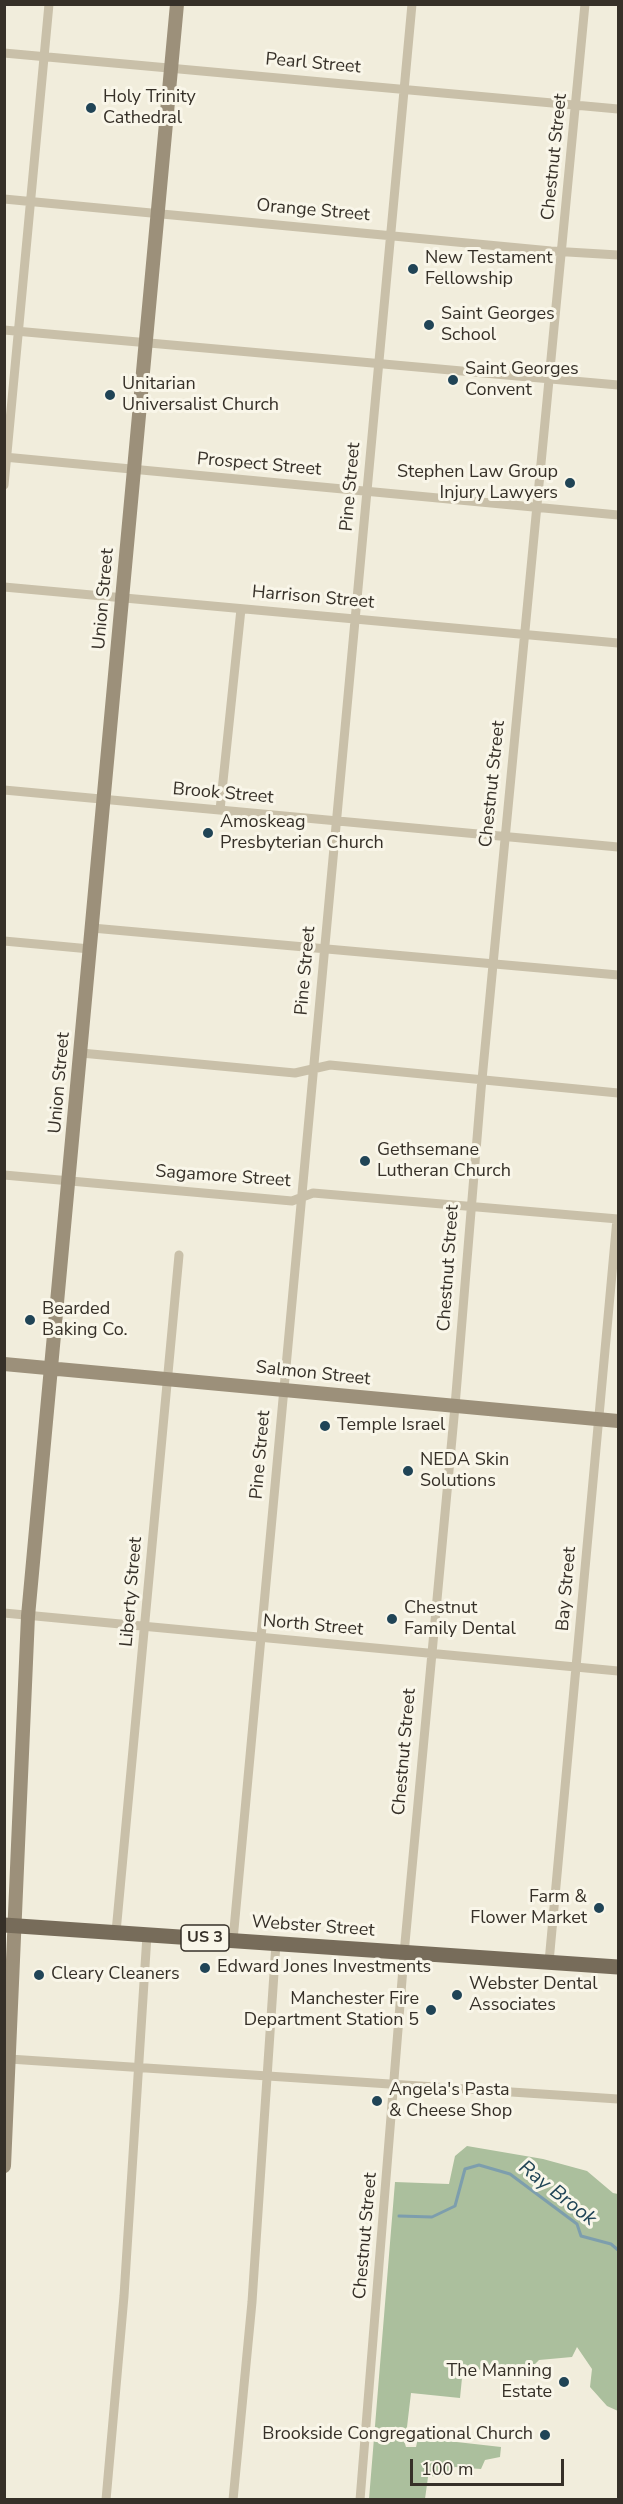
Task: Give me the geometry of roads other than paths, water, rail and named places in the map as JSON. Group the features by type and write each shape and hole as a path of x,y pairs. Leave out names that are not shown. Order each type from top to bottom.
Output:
{"main road":[{"name":"Webster Street","path":"10,1926 618,1967"}],"street":[{"path":"4,485 49,4"},
{"name":"Union Street","path":"4,2166 9,2059 10,1926 28,1616 177,4"},
{"name":"Pine Street","path":"233,1940 412,4"},
{"name":"Chestnut Street","path":"360,2499 404,1953 455,1406 482,1080 585,4"},
{"name":"Pearl Street","path":"4,53 405,88 618,110"},
{"name":"Orange Street","path":"4,199 562,252 618,255"},
{"path":"4,330 618,386"},
{"name":"Prospect Street","path":"6,458 618,515"},
{"name":"Harrison Street","path":"4,587 618,643"},
{"path":"220,810 240,609"},
{"name":"Brook Street","path":"4,790 618,847"},
{"path":"92,928 618,975"},
{"path":"4,941 90,949"},
{"path":"81,1053 295,1072 330,1065 618,1093"},
{"name":"Sagamore Street","path":"4,1175 292,1202 313,1193 618,1219"},
{"name":"Bay Street","path":"549,1962 618,1219"},
{"name":"Liberty Street","path":"116,1932 179,1255"},
{"name":"Salmon Street","path":"4,1364 618,1422"},
{"name":"North Street","path":"4,1613 618,1671"},
{"path":"106,2499 124,2296 147,1935"},
{"path":"233,2499 252,2302 276,1943"},
{"path":"9,2059 618,2099"}],"waterway":[{"name":"Ray Brook","path":"399,2216 432,2217 455,2206 465,2169 479,2165 510,2174 577,2224 581,2236 611,2244 618,2250"}],"place":[{"name":"Holy Trinity Cathedral","path":"91,108"},
{"name":"New Testament Fellowship","path":"413,269"},
{"name":"Saint Georges School","path":"429,325"},
{"name":"Saint Georges Convent","path":"453,380"},
{"name":"Unitarian Universalist Church","path":"110,395"},
{"name":"Stephen Law Group Injury Lawyers","path":"570,483"},
{"name":"Amoskeag Presbyterian Church","path":"208,833"},
{"name":"Gethsemane Lutheran Church","path":"365,1161"},
{"name":"Bearded Baking Co.","path":"30,1320"},
{"name":"Temple Israel","path":"325,1426"},
{"name":"NEDA Skin Solutions","path":"408,1471"},
{"name":"Chestnut Family Dental","path":"392,1619"},
{"name":"Farm & Flower Market","path":"599,1908"},
{"name":"Edward Jones Investments","path":"205,1968"},
{"name":"Cleary Cleaners","path":"39,1975"},
{"name":"Webster Dental Associates","path":"457,1995"},
{"name":"Manchester Fire Department Station 5","path":"431,2010"},
{"name":"Angela's Pasta & Cheese Shop","path":"377,2101"},
{"name":"The Manning Estate","path":"564,2382"},
{"name":"Brookside Congregational Church","path":"545,2435"}]}
